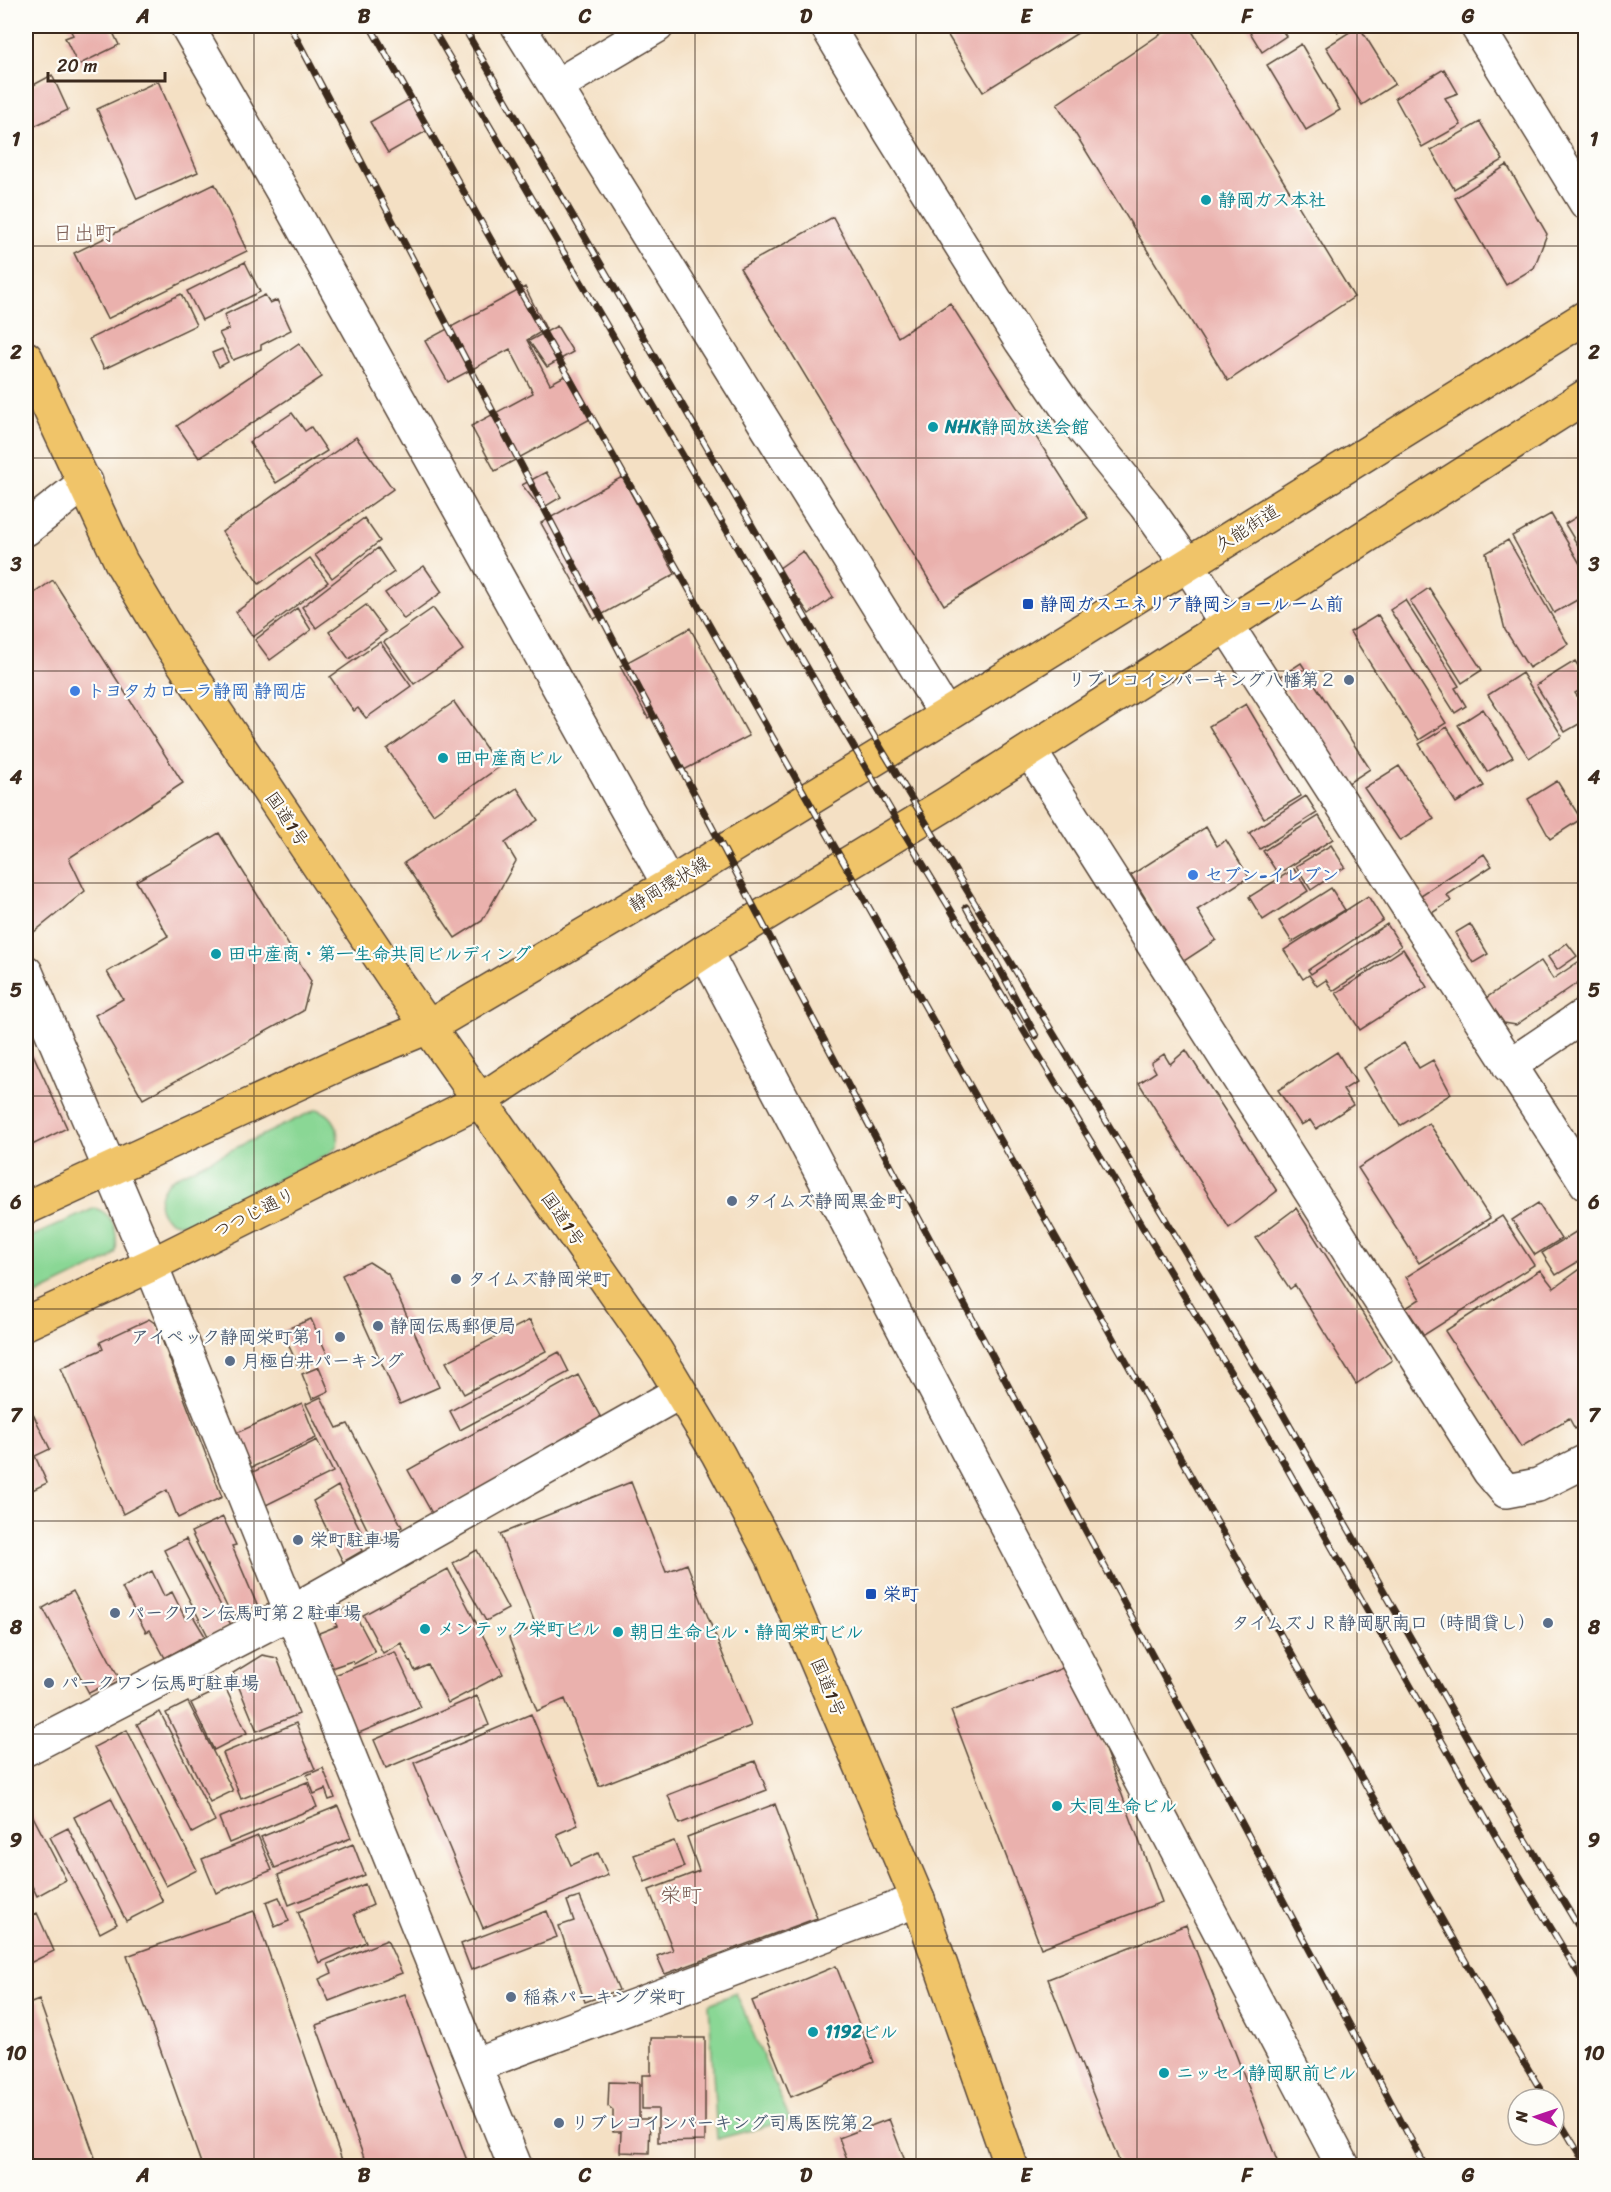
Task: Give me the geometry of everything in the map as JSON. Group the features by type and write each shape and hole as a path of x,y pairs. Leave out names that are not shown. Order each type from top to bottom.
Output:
{"main road":[{"name":"久能街道","path":"908,738 1586,317"},
{"name":"国道1号","path":"26,358 122,562 167,639 428,1027 656,1352 718,1454 772,1556 918,1900 1011,2166"},
{"path":"481,1100 705,951 946,804 1586,396"},
{"name":"静岡環状線","path":"428,1027 669,885 908,738"},
{"path":"26,1208 355,1057 428,1027"},
{"name":"つつじ通り","path":"26,1323 151,1264 481,1100"}],"street":[{"path":"187,26 298,219 669,885"},
{"path":"518,26 946,715"},
{"path":"556,86 657,26"},
{"path":"828,26 891,134 1021,341 1072,415 1145,505 1188,565 1586,1183"},
{"path":"1477,26 1586,203"},
{"path":"26,529 86,482"},
{"path":"1030,751 1489,1471 1506,1491 1538,1485 1586,1461"},
{"path":"705,951 1343,2166"},
{"path":"26,972 151,1264 515,2166"},
{"path":"1509,1066 1586,1014"},
{"path":"26,1749 291,1612 680,1392"},
{"path":"476,2065 918,1900"}],"green space":[{"path":"317,1109 328,1115 337,1128 337,1146 329,1154 193,1223 181,1224 165,1217 159,1203 165,1186 173,1178"},
{"path":"95,1208 111,1220 115,1231 116,1252 110,1259 26,1300 26,1239"},
{"path":"736,1993 790,2120 717,2139 709,2004"}],"building":[{"path":"68,26 110,26 119,45 78,65 65,38 73,35"},
{"path":"613,26 636,26 619,35"},
{"path":"942,26 1089,26 983,92"},
{"name":"静岡ガス本社","path":"1172,26 1189,26 1354,297 1228,381 1057,104"},
{"path":"1246,26 1279,26 1286,36 1262,52"},
{"path":"1334,26 1348,26 1338,32"},
{"path":"1359,26 1395,84 1362,105 1326,47"},
{"path":"1301,44 1340,110 1306,130 1267,65"},
{"path":"1444,69 1458,93 1445,98 1461,125 1422,147 1395,98"},
{"path":"52,75 68,110 26,130 26,89"},
{"path":"158,81 198,172 137,199 97,109"},
{"path":"412,98 430,129 388,153 370,122"},
{"path":"1480,122 1503,160 1454,189 1431,150"},
{"path":"1507,165 1547,234 1534,268 1506,285 1455,198"},
{"path":"215,184 247,251 107,319 74,253"},
{"name":"NHK静岡放送会館","path":"833,217 898,337 950,303 1088,518 944,605 740,268"},
{"path":"245,262 260,292 202,320 187,291"},
{"path":"525,287 546,329 527,340 550,384 570,373 594,417 495,471 471,426 533,393 510,349 448,382 425,341"},
{"path":"181,294 196,325 104,369 89,339"},
{"path":"265,295 270,303 277,300 291,330 261,345 261,349 233,360 219,333 229,329 224,315"},
{"path":"557,326 573,352 547,367 529,341"},
{"path":"299,343 322,377 199,458 177,426"},
{"path":"222,349 228,362 219,367 212,353"},
{"path":"292,413 305,431 311,427 327,451 276,483 249,442"},
{"path":"356,437 393,489 259,584 222,532"},
{"path":"546,472 561,497 541,509 522,485"},
{"path":"622,477 675,574 594,619 541,523"},
{"path":"1586,511 1586,559 1565,524"},
{"path":"1551,514 1586,574 1586,595 1554,613 1512,536"},
{"path":"364,518 380,541 332,578 315,555"},
{"path":"1508,540 1568,644 1529,668 1505,630 1486,553"},
{"path":"378,548 394,572 316,628 302,607"},
{"path":"803,551 833,597 809,614 778,569"},
{"path":"310,558 328,582 253,637 236,612"},
{"path":"424,566 442,592 404,619 385,593"},
{"name":"トヨタカローラ静岡 静岡店","path":"53,580 183,783 69,858 85,891 29,936 26,926 26,599"},
{"path":"1429,588 1482,670 1462,683 1410,601"},
{"path":"1405,600 1459,686 1455,688 1466,706 1455,713 1390,610"},
{"path":"366,605 386,632 349,659 329,632"},
{"path":"297,608 311,630 270,660 255,640"},
{"path":"433,608 463,650 414,684 384,642"},
{"path":"1378,615 1446,723 1419,740 1350,632"},
{"path":"690,628 749,736 684,770 654,714 648,718 620,666"},
{"path":"380,642 411,686 366,718 358,708 354,711 330,677"},
{"path":"1575,661 1586,678 1586,687 1575,693 1586,709 1586,720 1565,732 1536,685"},
{"path":"1301,663 1370,769 1347,784 1278,678"},
{"path":"1522,673 1562,736 1529,758 1488,695"},
{"name":"田中産商ビル","path":"454,702 499,767 433,814 387,749"},
{"path":"1246,704 1301,796 1264,818 1209,726"},
{"path":"1483,709 1513,757 1487,772 1458,725"},
{"path":"1447,727 1484,786 1456,803 1419,744"},
{"path":"1399,766 1434,819 1400,841 1364,788"},
{"path":"1557,781 1581,819 1550,839 1528,799"},
{"path":"517,788 538,820 505,843 516,861 482,921 455,938 404,863"},
{"path":"1306,796 1317,813 1260,849 1249,833"},
{"path":"1319,816 1333,839 1278,874 1263,851"},
{"path":"1206,827 1217,846 1226,840 1249,877 1197,910 1216,940 1184,961 1131,875"},
{"name":"田中産商・第一生命共同ビルディング","path":"219,833 311,981 303,1011 143,1099 95,1015 123,999 107,972 168,936 136,881"},
{"path":"1331,845 1345,867 1311,890 1296,866"},
{"path":"1484,854 1492,866 1447,895 1451,901 1432,913 1421,895"},
{"path":"1294,869 1308,891 1263,920 1249,897"},
{"path":"1331,888 1345,910 1292,942 1279,921"},
{"path":"1368,896 1383,920 1308,970 1311,974 1387,924 1401,946 1333,991 1326,980 1317,986 1309,975 1303,979 1284,950"},
{"path":"1470,924 1488,954 1473,963 1455,933"},
{"path":"1567,943 1577,956 1557,970 1548,957"},
{"path":"1403,949 1427,987 1360,1030 1336,993"},
{"path":"1584,958 1586,977 1516,1025 1504,1023 1486,998 1541,961 1553,979"},
{"path":"26,1039 67,1128 26,1148"},
{"path":"1404,1043 1419,1068 1433,1060 1451,1094 1400,1126 1364,1068"},
{"path":"1186,1050 1277,1191 1229,1228 1139,1083 1156,1072 1151,1063 1164,1054 1170,1064"},
{"path":"1337,1052 1356,1082 1343,1090 1353,1105 1316,1129 1310,1120 1301,1125 1278,1090"},
{"path":"1429,1123 1490,1218 1419,1263 1358,1168"},
{"path":"1538,1203 1561,1239 1535,1255 1512,1220"},
{"path":"1296,1208 1392,1360 1356,1384 1295,1285 1290,1289 1256,1238"},
{"path":"1502,1216 1534,1265 1424,1335 1406,1308 1420,1299 1406,1277"},
{"path":"1585,1226 1586,1257 1556,1275 1542,1253"},
{"path":"369,1262 388,1274 439,1387 400,1404 342,1275"},
{"path":"1586,1265 1586,1422 1575,1429 1569,1418 1521,1447 1445,1331 1540,1270 1554,1288"},
{"path":"149,1319 156,1324 222,1497 178,1518 167,1490 123,1514 61,1368 103,1349 100,1342"},
{"path":"311,1319 328,1356 299,1368 282,1331"},
{"path":"530,1320 546,1351 464,1394 446,1362"},
{"path":"559,1352 569,1372 460,1430 450,1411"},
{"path":"319,1367 329,1391 312,1399 302,1374"},
{"path":"578,1375 602,1420 433,1515 408,1470"},
{"path":"321,1397 337,1428 348,1424 402,1527 373,1541 306,1404"},
{"path":"302,1403 316,1438 248,1469 232,1435"},
{"path":"33,1414 50,1449 35,1456 47,1483 26,1493 26,1418"},
{"path":"317,1440 333,1472 264,1506 249,1474"},
{"name":"朝日生命ビル・静岡栄町ビル","path":"631,1482 666,1572 687,1564 751,1726 599,1786 565,1699 537,1711 509,1638 536,1626 500,1534"},
{"path":"338,1486 364,1537 357,1540 362,1551 343,1562 313,1501"},
{"path":"223,1517 236,1545 232,1546 257,1605 232,1617 191,1532"},
{"path":"186,1539 231,1625 208,1636 164,1550"},
{"path":"477,1550 508,1609 486,1621 453,1563"},
{"name":"メンテック栄町ビル","path":"448,1569 503,1674 448,1703 428,1665 415,1671 401,1643 383,1653 363,1615"},
{"path":"152,1571 164,1596 172,1592 186,1620 193,1616 205,1636 165,1658 150,1630 146,1632 122,1588"},
{"path":"73,1591 119,1678 89,1693 43,1608"},
{"path":"350,1605 375,1652 354,1664 352,1661 328,1669 314,1635 337,1626 332,1617"},
{"path":"395,1652 421,1707 354,1735 332,1676"},
{"path":"262,1655 277,1658 299,1714 257,1731 233,1673"},
{"name":"大同生命ビル","path":"1073,1664 1162,1902 1041,1948 951,1711"},
{"path":"225,1687 247,1733 214,1750 191,1703"},
{"path":"477,1696 489,1725 386,1768 374,1740"},
{"path":"188,1702 233,1791 210,1802 166,1713"},
{"path":"160,1712 215,1821 192,1833 137,1724"},
{"path":"531,1714 578,1825 557,1834 571,1865 598,1853 608,1875 483,1928 414,1763"},
{"path":"296,1723 315,1769 241,1799 223,1753"},
{"path":"127,1730 197,1870 166,1886 94,1747"},
{"path":"755,1761 767,1790 679,1824 668,1795"},
{"path":"323,1768 335,1798 329,1800 325,1789 314,1794 307,1775"},
{"path":"307,1782 317,1807 229,1843 219,1818"},
{"path":"111,1798 163,1902 126,1921 74,1817"},
{"path":"26,1803 66,1880 37,1896 26,1874"},
{"path":"775,1804 817,1918 665,1974 657,1956 673,1950 649,1890 699,1871 687,1837"},
{"path":"338,1806 351,1838 275,1868 261,1837"},
{"path":"68,1828 117,1924 100,1933 50,1837"},
{"path":"258,1836 272,1870 216,1893 202,1859"},
{"path":"674,1841 684,1867 645,1882 634,1855"},
{"path":"353,1844 365,1875 289,1905 278,1875"},
{"path":"365,1884 373,1905 354,1914 366,1942 319,1963 298,1912"},
{"path":"279,1897 289,1921 275,1927 266,1902"},
{"path":"580,1897 619,1990 585,2002 559,1926 574,1921 567,1901"},
{"path":"254,1911 344,2166 202,2166 127,1956"},
{"path":"547,1911 557,1937 471,1970 461,1944"},
{"path":"37,1913 54,1951 26,1965 26,1919"},
{"name":"ニッセイ静岡駅前ビル","path":"1186,1925 1279,2166 1121,2166 1048,1979"},
{"path":"387,1940 402,1973 329,2001 319,1979 332,1973 328,1964"},
{"name":"1192ビル","path":"836,1966 874,2062 791,2097 752,2001"},
{"path":"405,1994 469,2166 367,2166 316,2025"},
{"path":"39,2000 98,2166 33,2166 26,2145 26,2005"},
{"path":"651,2038 705,2038 705,2141 658,2142 658,2109 642,2109 642,2075 651,2075"},
{"path":"609,2082 639,2083 639,2119 650,2119 649,2153 620,2152 621,2132 613,2132 613,2110 608,2106"},
{"path":"889,2119 907,2166 844,2166 849,2164 839,2138"}],"railway":[{"path":"290,26 870,1127 1425,2166"},
{"path":"370,26 1488,2001 1539,2087"},
{"path":"431,26 903,831 1263,1426 1502,1847 1586,1986"},
{"path":"463,26 878,743 1283,1414 1523,1835 1586,1939"},
{"path":"966,907 1036,1036"},
{"path":"1566,2132 1586,2165"}],"place":[{"name":"静岡ガス本社","path":"1206,200"},
{"name":"NHK静岡放送会館","path":"933,427"},
{"name":"静岡ガスエネリア静岡ショールーム前","path":"1028,604"},
{"name":"リブレコインパーキング八幡第２","path":"1349,680"},
{"name":"トヨタカローラ静岡 静岡店","path":"75,691"},
{"name":"田中産商ビル","path":"443,758"},
{"name":"セブン-イレブン","path":"1193,875"},
{"name":"田中産商・第一生命共同ビルディング","path":"216,954"},
{"name":"タイムズ静岡黒金町","path":"732,1201"},
{"name":"タイムズ静岡栄町","path":"456,1279"},
{"name":"静岡伝馬郵便局","path":"378,1326"},
{"name":"アイペック静岡栄町第１","path":"340,1337"},
{"name":"月極白井パーキング","path":"230,1361"},
{"name":"栄町駐車場","path":"298,1540"},
{"name":"栄町","path":"871,1594"},
{"name":"パークワン伝馬町第２駐車場","path":"115,1613"},
{"name":"タイムズＪＲ静岡駅南口（時間貸し）","path":"1548,1623"},
{"name":"メンテック栄町ビル","path":"425,1629"},
{"name":"朝日生命ビル・静岡栄町ビル","path":"618,1632"},
{"name":"パークワン伝馬町駐車場","path":"49,1683"},
{"name":"大同生命ビル","path":"1057,1806"},
{"name":"稲森パーキング栄町","path":"511,1997"},
{"name":"1192ビル","path":"813,2032"},
{"name":"ニッセイ静岡駅前ビル","path":"1164,2073"},
{"name":"リブレコインパーキング司馬医院第２","path":"559,2123"}],"district":[{"name":"日出町","path":"84,233"},
{"name":"栄町","path":"681,1895"}]}
